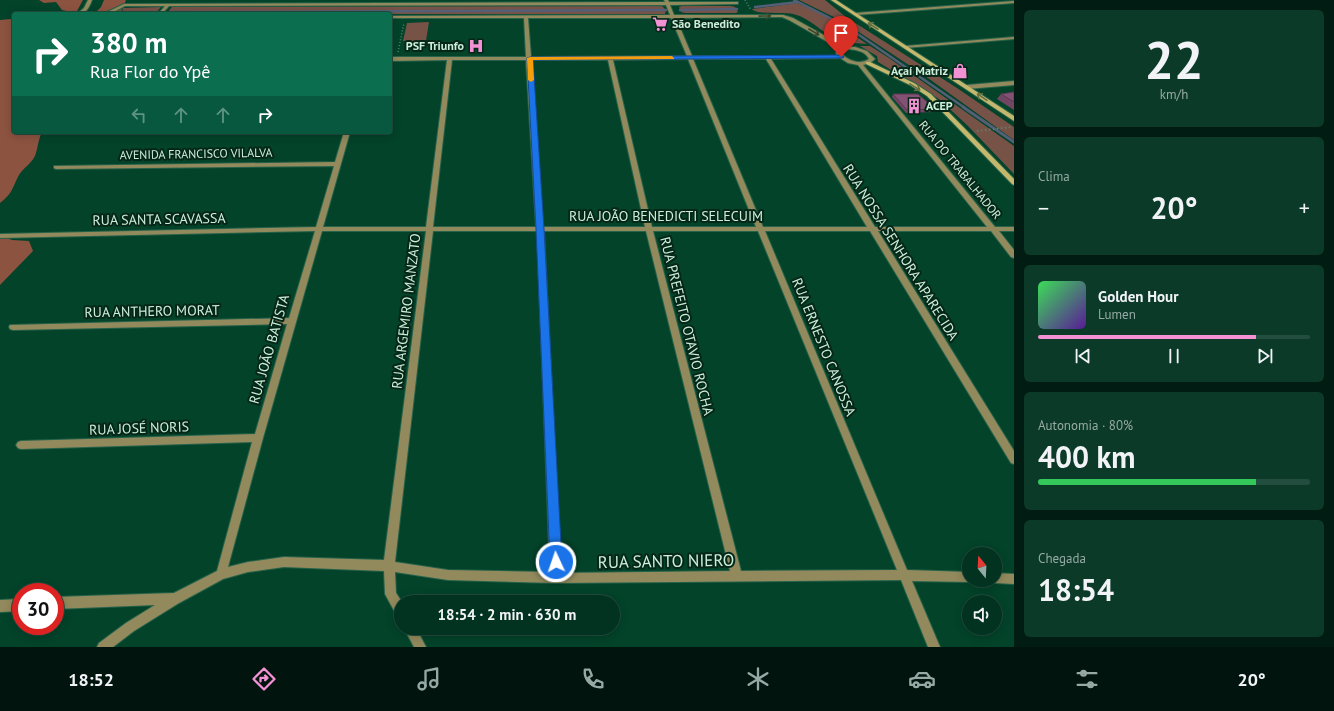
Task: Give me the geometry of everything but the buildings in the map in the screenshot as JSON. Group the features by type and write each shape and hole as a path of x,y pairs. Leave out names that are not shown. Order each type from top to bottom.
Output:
{"street":[{"path":"82,12 86,9 90,0"},
{"path":"833,0 1014,119"},
{"path":"111,12 124,5 328,2 736,1 746,16"},
{"name":"RUA ERNESTO CANOSSA","path":"667,2 934,647"},
{"path":"855,14 1014,2"},
{"path":"162,12 168,5"},
{"path":"526,16 530,58 540,229 556,578"},
{"path":"392,17 783,16 791,18 844,49"},
{"path":"905,47 1014,38"},
{"path":"841,57 838,53 844,49 853,48 867,52 872,57 868,63"},
{"name":"RUA NOSSA SENHORA APARECIDA","path":"767,57 871,229 1014,460"},
{"path":"392,59 841,57 849,61 868,63 912,84 929,95 1014,183"},
{"name":"RUA PREFEITO OTAVIO ROCHA","path":"610,58 649,229 738,576"},
{"name":"RUA ARGEMIRO MANZATO","path":"394,599 391,594 389,566 428,229 450,59"},
{"name":"RUA DO TRABALHADOR","path":"859,63 1014,255"},
{"path":"967,87 1014,83"},
{"name":"RUA JOÃO BATISTA","path":"221,574 291,321 346,134"},
{"name":"AVENIDA FRANCISCO VILALVA","path":"56,166 338,164"},
{"name":"RUA JOÃO BENEDICTI SELECUIM","path":"319,229 1014,229"},
{"name":"RUA SANTA SCAVASSA","path":"0,236 319,229"},
{"name":"RUA ANTHERO MORAT","path":"13,327 291,321"},
{"name":"RUA JOSÉ NORIS","path":"21,445 258,438"},
{"name":"RUA SANTO NIERO","path":"103,647 130,627 221,574 248,567 284,562 389,566 448,575 556,578 904,575 962,577"},
{"path":"1002,578 1014,579"},
{"path":"64,603 176,599"},
{"path":"0,606 12,605"},
{"path":"414,635 420,647"}],"path":[{"path":"397,57 405,17"},
{"path":"989,130 1014,126"}],"shaded area":[{"path":"39,0 83,0 77,11 71,12 62,10 56,2 44,3"},
{"path":"104,0 126,0 121,12 96,12 101,7"},
{"path":"799,0 825,0 846,17 957,88 1014,127 1014,140 921,73 842,21"},
{"path":"797,3 823,14 867,44 842,42 830,36 800,16 789,13 764,13 752,9"},
{"path":"662,6 666,10 665,14 168,12 172,7"},
{"path":"731,6 735,7 738,12 685,13 681,12 679,7"},
{"path":"161,7 157,12 122,12 123,8"},
{"path":"12,19 12,134 41,134 35,156 19,175 10,193 0,203 0,20"},
{"path":"429,22 426,41 403,41 407,23"},
{"path":"860,46 870,46 889,58 1014,146 1014,174 968,126 939,99 878,62 877,56"},
{"path":"0,235 12,240 29,241 33,251 0,285"}],"waterway":[{"path":"794,0 798,2"},
{"path":"755,7 798,2"},
{"path":"798,2 846,26 965,108"},
{"path":"680,10 737,9"},
{"path":"171,12 666,10"},
{"path":"963,107 1014,142"}],"slow traffic":[{"path":"531,80 530,58 672,58"}],"place":[{"name":"São Benedito","path":"660,24"},
{"name":"PSF Triunfo","path":"476,46"},
{"name":"Açaí Matriz","path":"960,71"},
{"name":"ACEP","path":"914,106"}],"route":[{"path":"556,562 530,58 841,57"}]}
